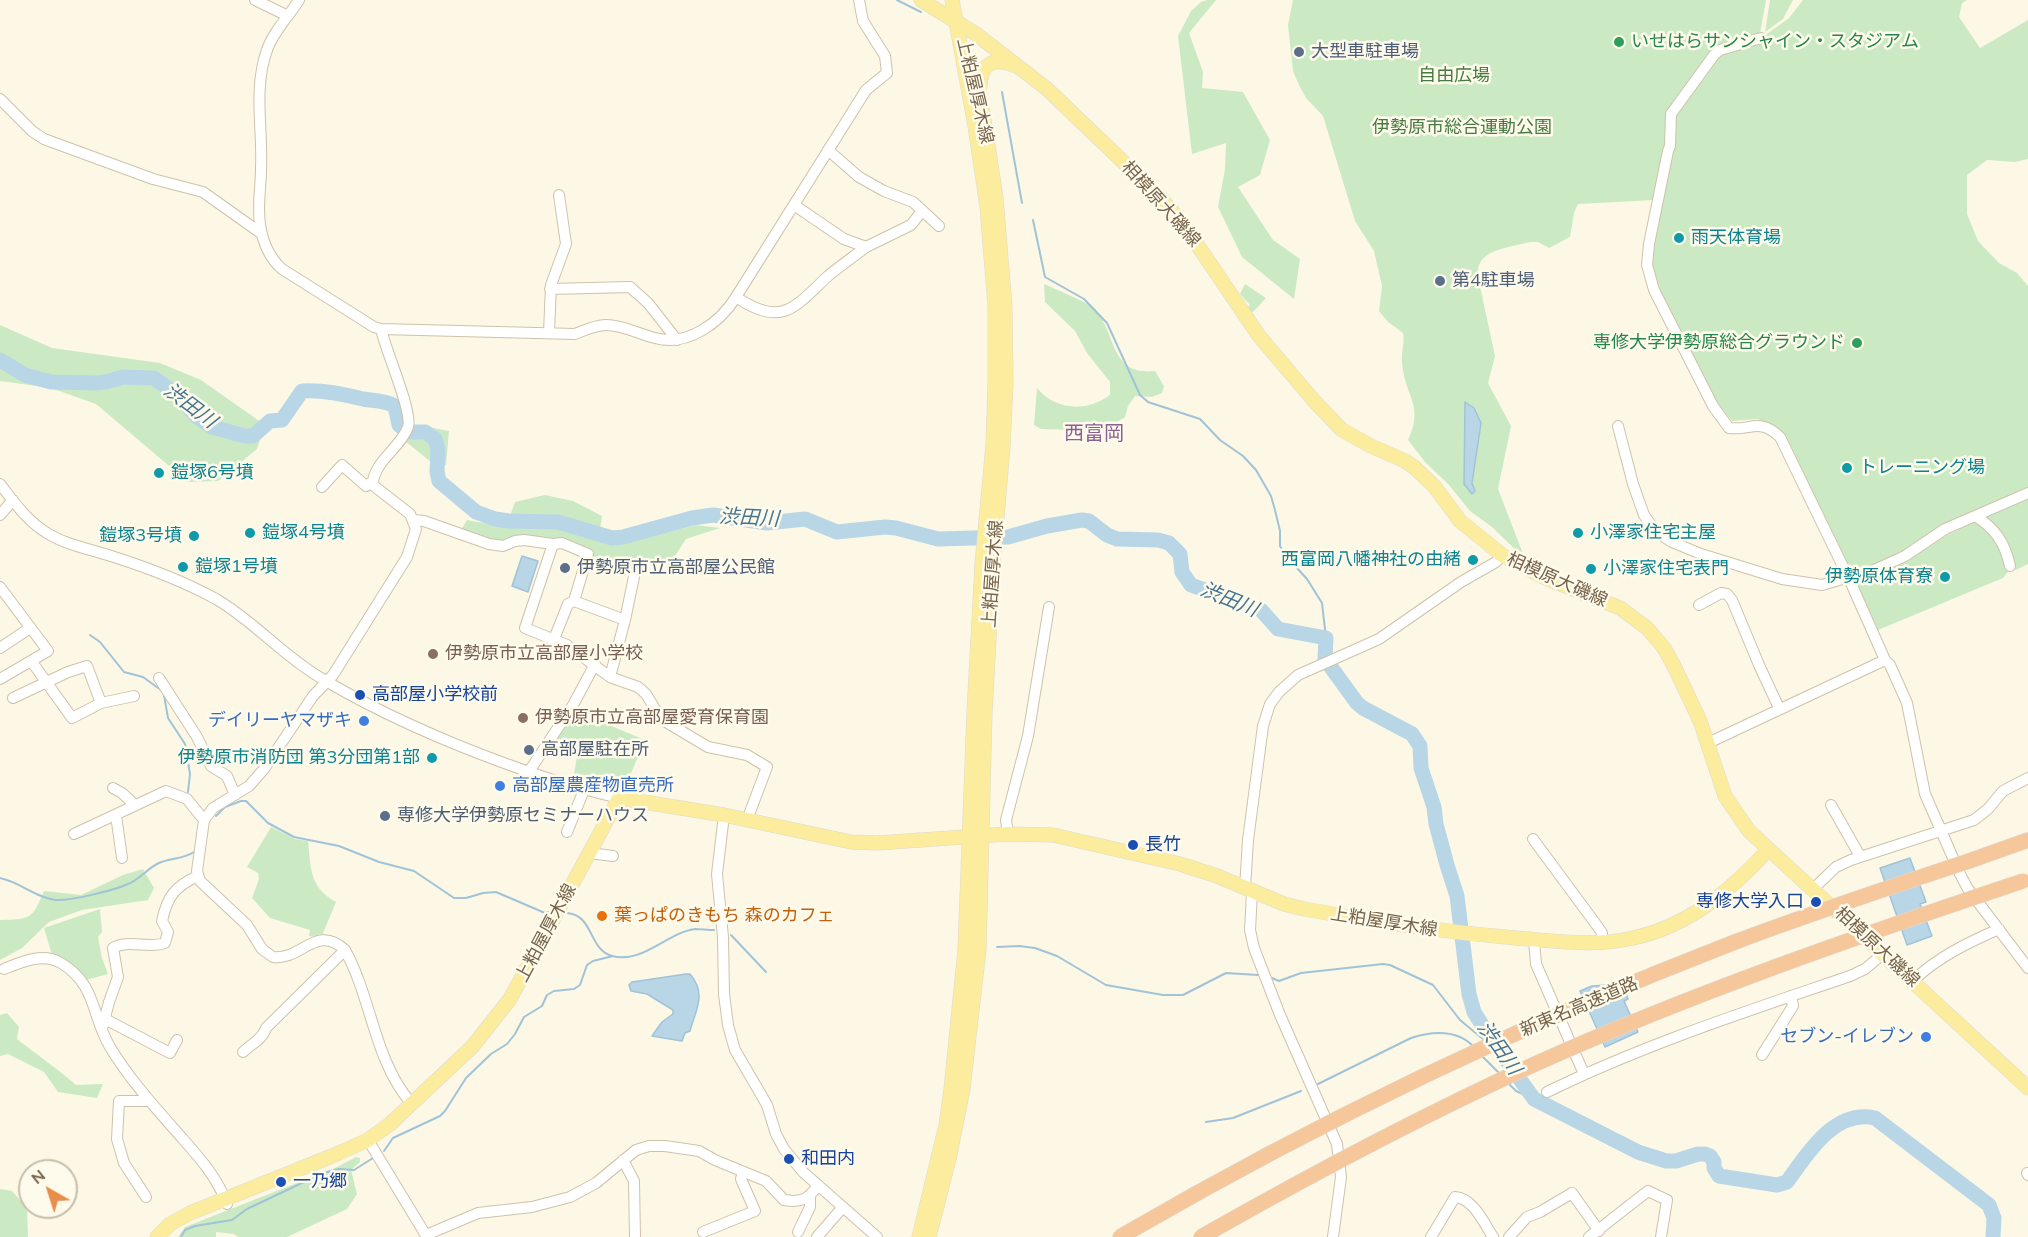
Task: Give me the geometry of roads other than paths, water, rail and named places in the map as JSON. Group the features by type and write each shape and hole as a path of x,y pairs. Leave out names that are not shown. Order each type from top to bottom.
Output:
{"highway":[{"path":"2012,847 2028,840"},
{"path":"2012,847 2028,844"},
{"name":"新東名高速道路","path":"1120,1237 1272,1151 1462,1058 1645,978 1735,942 2012,847"},
{"name":"新東名高速道路","path":"1202,1237 1347,1157 1535,1064 1733,982 1956,903 2026,883"}],"main road":[{"name":"相模原大磯線","path":"921,0 957,22 1022,68 1073,112 1158,196 1184,225 1259,336 1329,418 1342,430 1414,467 1434,486 1460,521 1502,555 1543,577 1620,608 1647,628 1664,648 1674,666 1700,721 1725,796 1749,831 2028,1088"},
{"path":"952,0 957,22"},
{"name":"上粕屋厚木線","path":"957,22 967,41 980,94 996,198 1005,307 1004,447 991,521"},
{"name":"上粕屋厚木線","path":"919,1237 928,1228 949,1159 966,1066 979,950 976,836 985,713 995,306 987,207 957,22"},
{"path":"980,94 983,72 993,62 1006,62 1022,68"},
{"name":"上粕屋厚木線","path":"157,1237 177,1219 226,1201 368,1140 390,1124 472,1047 510,999 619,798 724,815 851,842 878,843 1008,834 1053,835 1180,864 1304,909 1454,932 1534,940 1602,943 1635,938 1672,925 1701,910 1724,894 1768,850"}],"street":[{"path":"255,0 288,16"},
{"path":"299,0 267,48 261,69 258,96 261,169 258,200 262,234 274,261 282,269 374,327 381,329 575,334 606,325 666,341 694,334 722,317 866,90 887,73 888,65 864,21 859,0"},
{"path":"1761,38 1720,50 1714,55 1671,114 1671,146 1668,151 1649,244 1647,265 1653,290 1713,406 1729,428 1739,429 1759,425 1774,431 1779,437 1850,579 1885,660 1890,665 1907,703 1925,794 1968,889 2010,941 2028,968"},
{"path":"0,99 44,140 153,179 203,192 262,234"},
{"path":"828,150 860,177 884,191 913,202 939,226"},
{"path":"549,333 550,289 566,244 559,195"},
{"path":"794,205 844,239 866,247"},
{"path":"736,297 754,309 767,312 777,313 790,308 800,303 831,273 866,247 911,225 922,211"},
{"path":"550,289 630,287 648,303 677,340"},
{"path":"322,487 327,475 342,465 366,486 373,481 378,468 406,430 409,419 381,329"},
{"path":"1618,426 1633,484 1644,515 1656,532 1672,542 1701,554 1782,579 1822,585 1850,579 1905,556 1945,529 2028,493"},
{"path":"373,481 374,486 410,514 414,520 416,529 407,557 327,682 302,711 264,770 249,786 213,808 204,820 198,876 200,881 247,925 262,949 273,957 288,956 310,943 321,940 331,941 345,950 385,1058 400,1091 411,1103"},
{"path":"0,484 31,521 54,537 134,564 217,600 243,617 292,658 327,682 399,720 528,773 619,798"},
{"path":"0,515 13,500"},
{"path":"1975,516 1992,528 2002,542 2010,566"},
{"path":"414,520 424,521 489,544 503,546 524,540 562,543 588,554 574,602"},
{"path":"553,544 525,628 567,645 610,677 638,687 646,694 661,718 681,732 708,747 747,755 767,766 747,820"},
{"path":"1333,1237 1341,1177 1337,1143 1280,1015 1254,948 1250,930 1248,840 1264,724 1270,704 1278,692 1298,675 1379,639 1461,582 1496,562 1502,555"},
{"path":"610,677 635,572"},
{"path":"0,587 48,651 0,679"},
{"path":"1699,605 1721,594 1727,594 1732,600 1779,708"},
{"path":"554,639 568,604 574,602 625,620"},
{"path":"1008,834 1006,820 1028,736 1049,607"},
{"path":"0,648 30,628"},
{"path":"1708,743 1885,660"},
{"path":"32,662 72,718 101,703 134,696"},
{"path":"528,773 573,705 595,664"},
{"path":"13,698 68,672 87,666 101,703"},
{"path":"159,678 197,737 211,766 227,776 235,795"},
{"path":"1813,889 1836,867 1860,856 1974,820 1982,815 2003,791 2028,778"},
{"path":"113,788 135,805"},
{"path":"567,832 584,790"},
{"path":"74,834 161,793 172,792 187,799 204,820"},
{"path":"1835,808 1860,856"},
{"path":"116,815 122,858"},
{"path":"724,815 717,874 723,937 724,994 728,1025 735,1050 767,1105 776,1134 784,1149 803,1172 877,1237"},
{"path":"1533,839 1602,933 1602,943"},
{"path":"589,853 614,856"},
{"path":"103,1024 118,977 113,948 119,945 165,943 168,932 162,921 165,908 172,894 182,883 198,876"},
{"path":"1913,981 1929,967 1973,941 1999,929"},
{"path":"1534,940 1536,964 1584,1074"},
{"path":"243,1052 252,1042 264,1036 267,1028 276,1024 345,950"},
{"path":"1547,1092 1584,1074 1704,1025 1858,973 1884,953"},
{"path":"4,969 44,958 60,962 80,978 91,995 109,1046 149,1101 213,1174 226,1201"},
{"path":"1762,1055 1793,1006 1791,996"},
{"path":"103,1024 168,1056 177,1040"},
{"path":"146,1197 124,1163 117,1138 119,1101 149,1101"},
{"path":"368,1140 426,1236 491,1210 517,1209 561,1201 596,1183 642,1147 665,1146 699,1151 766,1181 784,1200 801,1201 810,1197 818,1185"},
{"path":"623,1160 634,1181 635,1237"},
{"path":"703,1232 755,1211 741,1179 743,1172"},
{"path":"1509,1237 1527,1217 1572,1193 1594,1234 1648,1191 1667,1200 1661,1237"},
{"path":"798,1232 810,1207 810,1197"},
{"path":"1431,1237 1455,1197 1462,1197 1473,1208 1493,1237"},
{"path":"817,1237 843,1208"}],"water":[{"path":"1465,402 1474,408 1481,423 1472,483 1475,491 1472,494 1464,484"},
{"path":"522,556 538,561 528,592 512,586"},
{"path":"1910,858 1926,902 1920,904 1932,936 1907,945 1880,868"},
{"path":"690,974 695,981 699,995 690,1031 685,1033 682,1041 652,1036 662,1022 673,1014 673,1010 647,994 631,991 629,985 632,982"},
{"path":"1623,984 1628,999 1624,1001 1638,1032 1605,1047 1580,991 1592,986"}],"waterway":[{"path":"897,0 921,12"},
{"path":"1002,92 1022,203"},
{"path":"1033,220 1045,277 1084,299 1107,323 1140,395 1148,402 1200,419 1220,440 1243,456 1256,470 1271,496 1280,531 1280,546 1307,579 1322,603 1326,638"},
{"name":"渋田川","path":"0,360 25,375 51,382 96,383 123,377 154,378 176,394 196,416 212,427 245,436 253,436 270,421 282,420 302,391 333,393 387,403 395,406 399,425 408,432 425,432 435,439 438,449 439,481 476,512 509,521 558,522 612,538 713,515 767,523 805,519 837,532 896,528 938,539 1008,537 1047,526 1082,520 1089,521 1107,535 1117,539 1158,540 1169,543 1180,554 1182,572 1191,585 1261,610 1278,629 1326,638 1325,659 1357,703 1412,734 1420,746 1421,768 1434,807 1436,824 1457,896 1469,994 1474,1012 1534,1099 1638,1152 1666,1161 1705,1154 1710,1156 1714,1162 1714,1168 1719,1176 1777,1185 1787,1182 1813,1147 1834,1127 1847,1120 1860,1117 1875,1118 1989,1205 1994,1218 1993,1237"},
{"path":"90,635 100,642 124,672 143,677 161,690"},
{"path":"164,695 168,718 185,744 190,774 188,792"},
{"path":"216,816 225,807 246,801 268,823 294,837 339,846 379,862 414,871 454,898 496,892 545,913 552,911"},
{"path":"0,878 49,899 72,899 122,886 132,882 159,863 194,852"},
{"path":"567,913 576,915 582,920 599,947 612,956 634,956 674,936 695,929 714,930"},
{"path":"731,935 766,972"},
{"path":"997,947 1035,948 1057,956 1106,985 1163,995 1183,995 1226,973 1258,975"},
{"path":"384,1151 393,1138 440,1116 466,1078 491,1054 507,1044 524,1017 542,1006 547,995 554,991 574,989 580,985 587,965 593,961 613,956"},
{"path":"1272,978 1279,981 1301,973 1390,965 1433,985 1460,1020 1484,1040"},
{"path":"1318,1084 1419,1036 1436,1033 1452,1034 1474,1047"},
{"path":"1482,1056 1499,1073"},
{"path":"1509,1084 1516,1091 1534,1099"},
{"path":"1206,1122 1233,1118 1301,1091"},
{"path":"181,1237 185,1230 195,1226 232,1220 247,1209 323,1173 339,1169 354,1170 373,1158"}],"place":[{"name":"いせはらサンシャイン・スタジアム","path":"1619,42"},
{"name":"大型車駐車場","path":"1299,52"},
{"name":"雨天体育場","path":"1679,238"},
{"name":"第4駐車場","path":"1440,281"},
{"name":"専修大学伊勢原総合グラウンド","path":"1857,343"},
{"name":"トレーニング場","path":"1847,468"},
{"name":"鎧塚6号墳","path":"159,473"},
{"name":"鎧塚4号墳","path":"250,533"},
{"name":"小澤家住宅主屋","path":"1578,533"},
{"name":"鎧塚3号墳","path":"194,536"},
{"name":"西富岡八幡神社の由緒","path":"1473,560"},
{"name":"鎧塚1号墳","path":"183,567"},
{"name":"伊勢原市立高部屋公民館","path":"565,568"},
{"name":"小澤家住宅表門","path":"1591,569"},
{"name":"伊勢原体育寮","path":"1945,577"},
{"name":"伊勢原市立高部屋小学校","path":"433,654"},
{"name":"高部屋小学校前","path":"360,695"},
{"name":"伊勢原市立高部屋愛育保育園","path":"523,718"},
{"name":"デイリーヤマザキ","path":"364,721"},
{"name":"高部屋駐在所","path":"529,750"},
{"name":"伊勢原市消防団 第3分団第1部","path":"432,758"},
{"name":"高部屋農産物直売所","path":"500,786"},
{"name":"専修大学伊勢原セミナーハウス","path":"385,816"},
{"name":"長竹","path":"1133,845"},
{"name":"専修大学入口","path":"1816,902"},
{"name":"葉っぱのきもち 森のカフェ","path":"602,916"},
{"name":"セブン-イレブン","path":"1926,1037"},
{"name":"和田内","path":"789,1159"},
{"name":"一乃郷","path":"281,1182"}],"district":[{"name":"西富岡","path":"1094,434"}],"park label":[{"name":"自由広場","path":"1454,76"},
{"name":"伊勢原市総合運動公園","path":"1462,128"}]}
